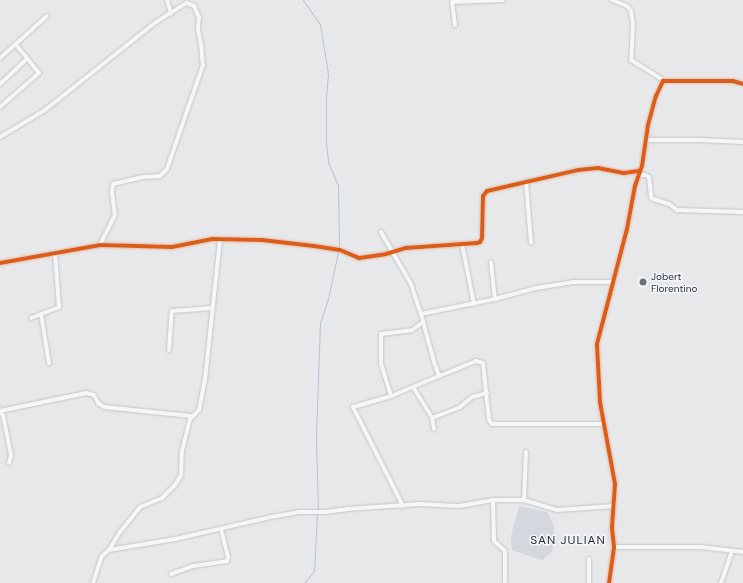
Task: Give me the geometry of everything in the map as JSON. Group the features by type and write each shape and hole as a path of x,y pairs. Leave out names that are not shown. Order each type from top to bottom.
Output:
{"street":[{"path":"167,0 171,13"},
{"path":"455,25 452,2 503,0"},
{"path":"612,0 627,6 631,11 633,26 631,60 664,81 733,81 743,84"},
{"path":"0,137 45,110 132,39 171,13 190,3 197,11 199,17 198,29 202,52 201,74 165,172 160,176 143,177 113,184 112,192 115,215 100,245"},
{"path":"0,58 47,16"},
{"path":"0,107 39,73 16,45"},
{"path":"0,84 27,59"},
{"path":"609,583 614,546 612,527 616,493 614,470 604,424 598,380 597,344 627,229 638,173 642,166 648,125 656,96 664,81"},
{"path":"646,140 743,142"},
{"path":"0,263 100,245 172,246 212,239 262,240 335,249 359,258 429,245 477,243 481,240 483,196 486,191 552,175 598,168 624,173 638,173 649,177 653,199 669,204 676,210 743,212"},
{"path":"526,182 531,243"},
{"path":"381,232 391,252 411,284 439,376"},
{"path":"9,462 11,455 3,415 0,411 86,393 94,395 98,403 104,407 191,416 200,410 220,239"},
{"path":"462,244 474,304"},
{"path":"31,318 59,307 55,254"},
{"path":"491,262 495,299"},
{"path":"421,314 474,304 536,288 572,282 613,282"},
{"path":"169,350 172,311 213,308"},
{"path":"41,314 49,363"},
{"path":"391,396 380,364 381,334 412,330 423,322"},
{"path":"403,506 353,407 391,396 460,366 481,361 484,366 489,420 492,424 604,424"},
{"path":"413,387 432,418 434,429"},
{"path":"432,418 460,407 472,397 487,393"},
{"path":"93,583 102,556 109,550 120,532 140,507 162,498 179,480 181,475 182,450 191,416"},
{"path":"524,500 526,452"},
{"path":"109,550 175,539 299,512 324,512 420,504 459,506 493,500 524,500 557,510 614,506"},
{"path":"493,500 494,541 505,551 505,583"},
{"path":"171,574 194,566 227,561 228,557 221,529"},
{"path":"614,546 701,547 732,552 743,552"},
{"path":"722,583 732,552"},
{"path":"589,558 589,583"}],"shaded area":[{"path":"519,506 547,512 554,526 554,544 551,553 542,560 512,550 511,536"}],"waterway":[{"path":"303,0 320,24 328,74 326,96 326,142 328,162 338,185 339,249"},
{"path":"318,510 316,437 320,323 328,299 338,252"},
{"path":"304,583 314,571 317,513"}],"cycle path":[{"path":"609,583 614,547 612,527 615,484 600,402 597,344 627,229 635,186 642,166 648,125 656,96 663,81 733,81 743,84"},
{"path":"0,263 100,245 172,247 212,239 262,240 314,246 340,250 359,258 386,254 406,248 477,243 480,242 482,238 483,196 487,191 578,170 598,168 624,173 639,171"}],"place":[{"name":"Jobert Florentino","path":"643,282"}],"district":[{"name":"SAN JULIAN","path":"568,541"}]}
